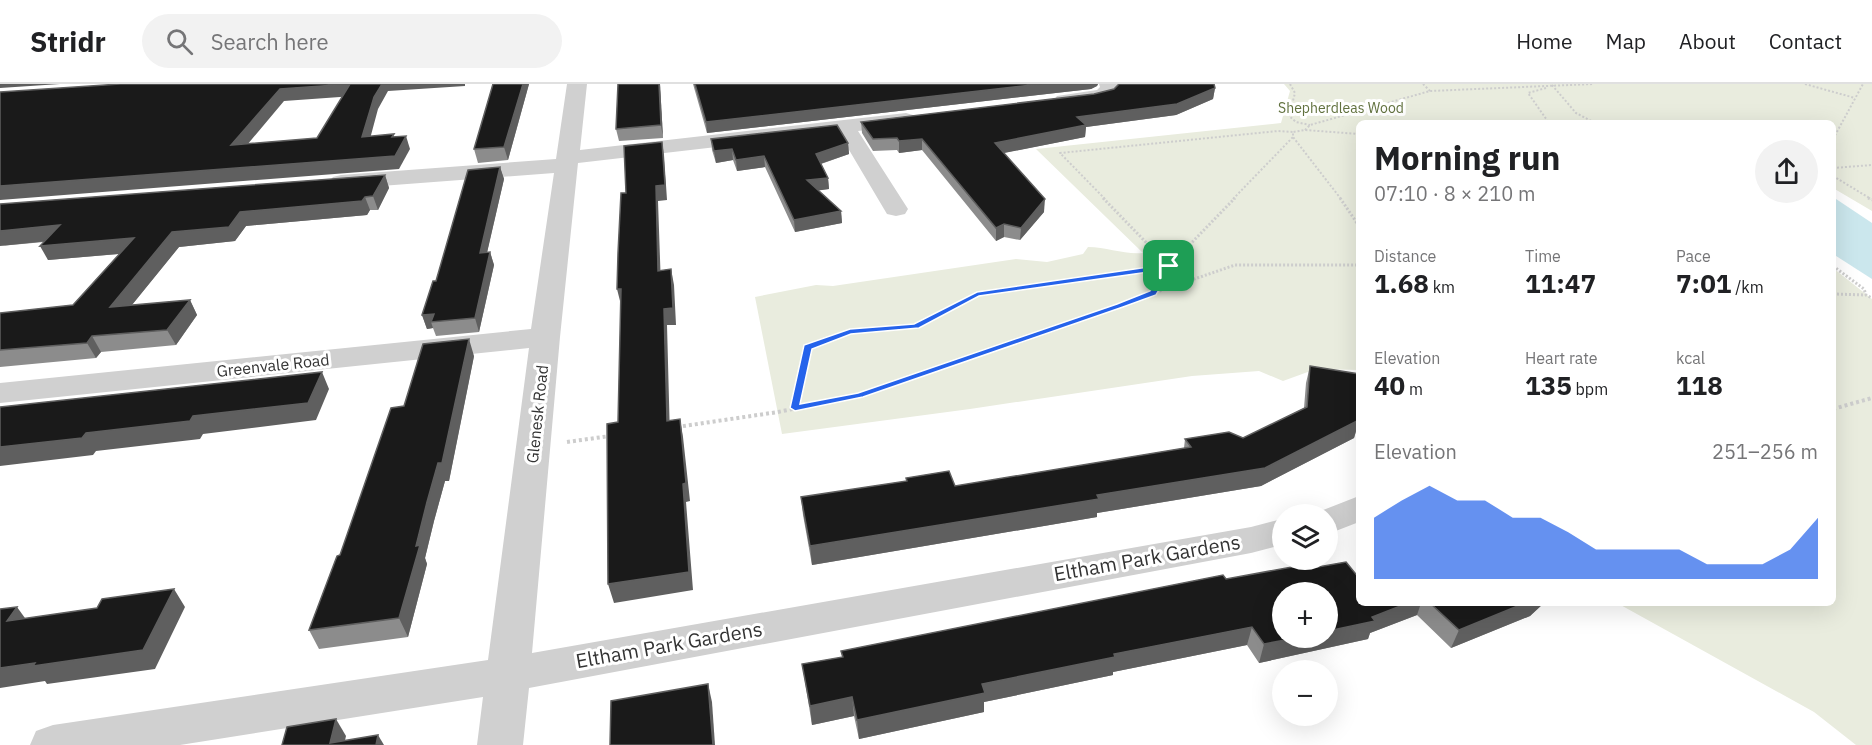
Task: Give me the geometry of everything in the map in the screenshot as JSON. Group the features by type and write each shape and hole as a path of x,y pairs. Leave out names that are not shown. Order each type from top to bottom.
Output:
{"street":[{"name":"Glenesk Road","path":"500,745 545,337 577,84"},
{"path":"1048,102 1104,94 1110,89 1109,84"},
{"path":"322,184 567,161 922,117"},
{"path":"845,126 896,209"},
{"name":"Greenvale Road","path":"0,393 545,337"},
{"path":"1338,516 1356,509"},
{"name":"Eltham Park Gardens","path":"53,745 507,675 1272,535"}],"path":[{"path":"1290,84 1295,93 1289,116 1296,122 1310,125 1430,91 1593,84"},
{"path":"1423,84 1430,91"},
{"path":"1805,84 1855,98"},
{"path":"1836,135 1863,84"},
{"path":"1547,120 1528,93 1552,85"},
{"path":"1552,85 1576,112 1590,120"},
{"path":"1305,130 1310,125"},
{"path":"1169,266 1060,153 1278,131 1305,130 1356,135"},
{"path":"1293,132 1293,137 1356,220"},
{"path":"1153,293 1169,266 1293,137"},
{"path":"1836,168 1872,165"},
{"path":"1836,178 1872,201"},
{"path":"671,427 795,408 860,395 1235,265 1356,265"},
{"path":"795,408 807,347 850,331 916,327 977,294 1169,266"},
{"path":"1836,268 1864,289 1866,295"},
{"path":"1836,294 1866,295 1872,298"},
{"path":"1836,408 1872,398"},
{"path":"533,447 612,436"}],"green space":[{"name":"Shepherdleas Wood","path":"1284,84 1872,84 1872,211 1836,190 1836,120 1356,120 1356,370 1316,369 1283,381 1259,371 1192,376 782,434 755,297 816,285 833,286 1016,259 1047,262 1083,254 1088,247 1143,253 1036,149 1281,123 1290,91"},
{"path":"1836,270 1872,299 1872,745 1856,745 1814,712 1622,606 1836,606"}],"water":[{"path":"1836,199 1872,223 1872,279 1836,256"}],"building":[{"path":"120,84 350,84 382,84 374,97 362,137 394,134 392,137 406,136 395,156 0,186 0,92","holes":["350,84 317,138 231,145 280,89"]},
{"path":"493,84 523,84 504,147 474,149"},
{"path":"618,84 659,84 661,125 616,129"},
{"path":"695,84 1041,84 706,122"},
{"path":"1119,84 1214,84 1215,88 1177,104 1077,117 1086,125 995,143 1045,199 1021,228 1004,224 996,228 922,139 899,141 897,138 873,139 861,122 1094,94 1114,89"},
{"path":"837,125 848,143 816,154 828,178 807,180 841,211 794,220 764,156 736,160 732,149 714,151 711,139"},
{"path":"662,142 665,185 656,186 658,271 671,269 673,308 664,309 667,421 680,419 686,483 683,484 689,572 608,584 607,424 618,422 621,289 617,289 621,193 626,193 624,146"},
{"path":"500,167 480,253 490,252 475,318 431,322 434,314 422,315 433,281 436,281 468,170"},
{"path":"385,175 373,196 365,197 362,201 240,212 229,227 172,232 110,307 190,300 167,330 92,336 87,343 0,350 0,313 73,305 134,238 40,246 60,225 0,231 0,204"},
{"path":"469,339 442,463 438,463 427,502 416,546 420,545 399,618 309,630 337,556 340,555 391,408 404,406 423,344"},
{"path":"1310,366 1356,374 1356,422 1265,468 1097,495 1099,499 810,546 801,497 907,481 906,478 949,471 955,486 1191,447 1185,439 1229,432 1243,438 1307,407"},
{"path":"322,372 308,403 193,416 190,421 86,433 82,438 0,447 0,407"},
{"path":"1346,562 1356,574 1356,606 1400,606 1372,617 1375,621 1338,629 1338,582 1272,582 1272,642 1264,644 1252,627 1114,654 1115,657 982,684 985,693 857,720 852,697 810,706 802,664 843,657 841,651 1223,575 1226,579 1276,570 1338,570 1338,563"},
{"path":"174,589 143,650 33,666 35,663 0,668 0,609 17,607 7,621 97,608 102,599"},
{"path":"1433,606 1518,606 1459,630"},
{"path":"708,684 713,745 610,745 611,701"},
{"path":"336,719 330,743 378,735 376,745 282,745 287,727"}],"route":[{"path":"1169,266 1153,293 860,395 795,408 807,347 850,331 916,327 977,294 1169,266"}]}
